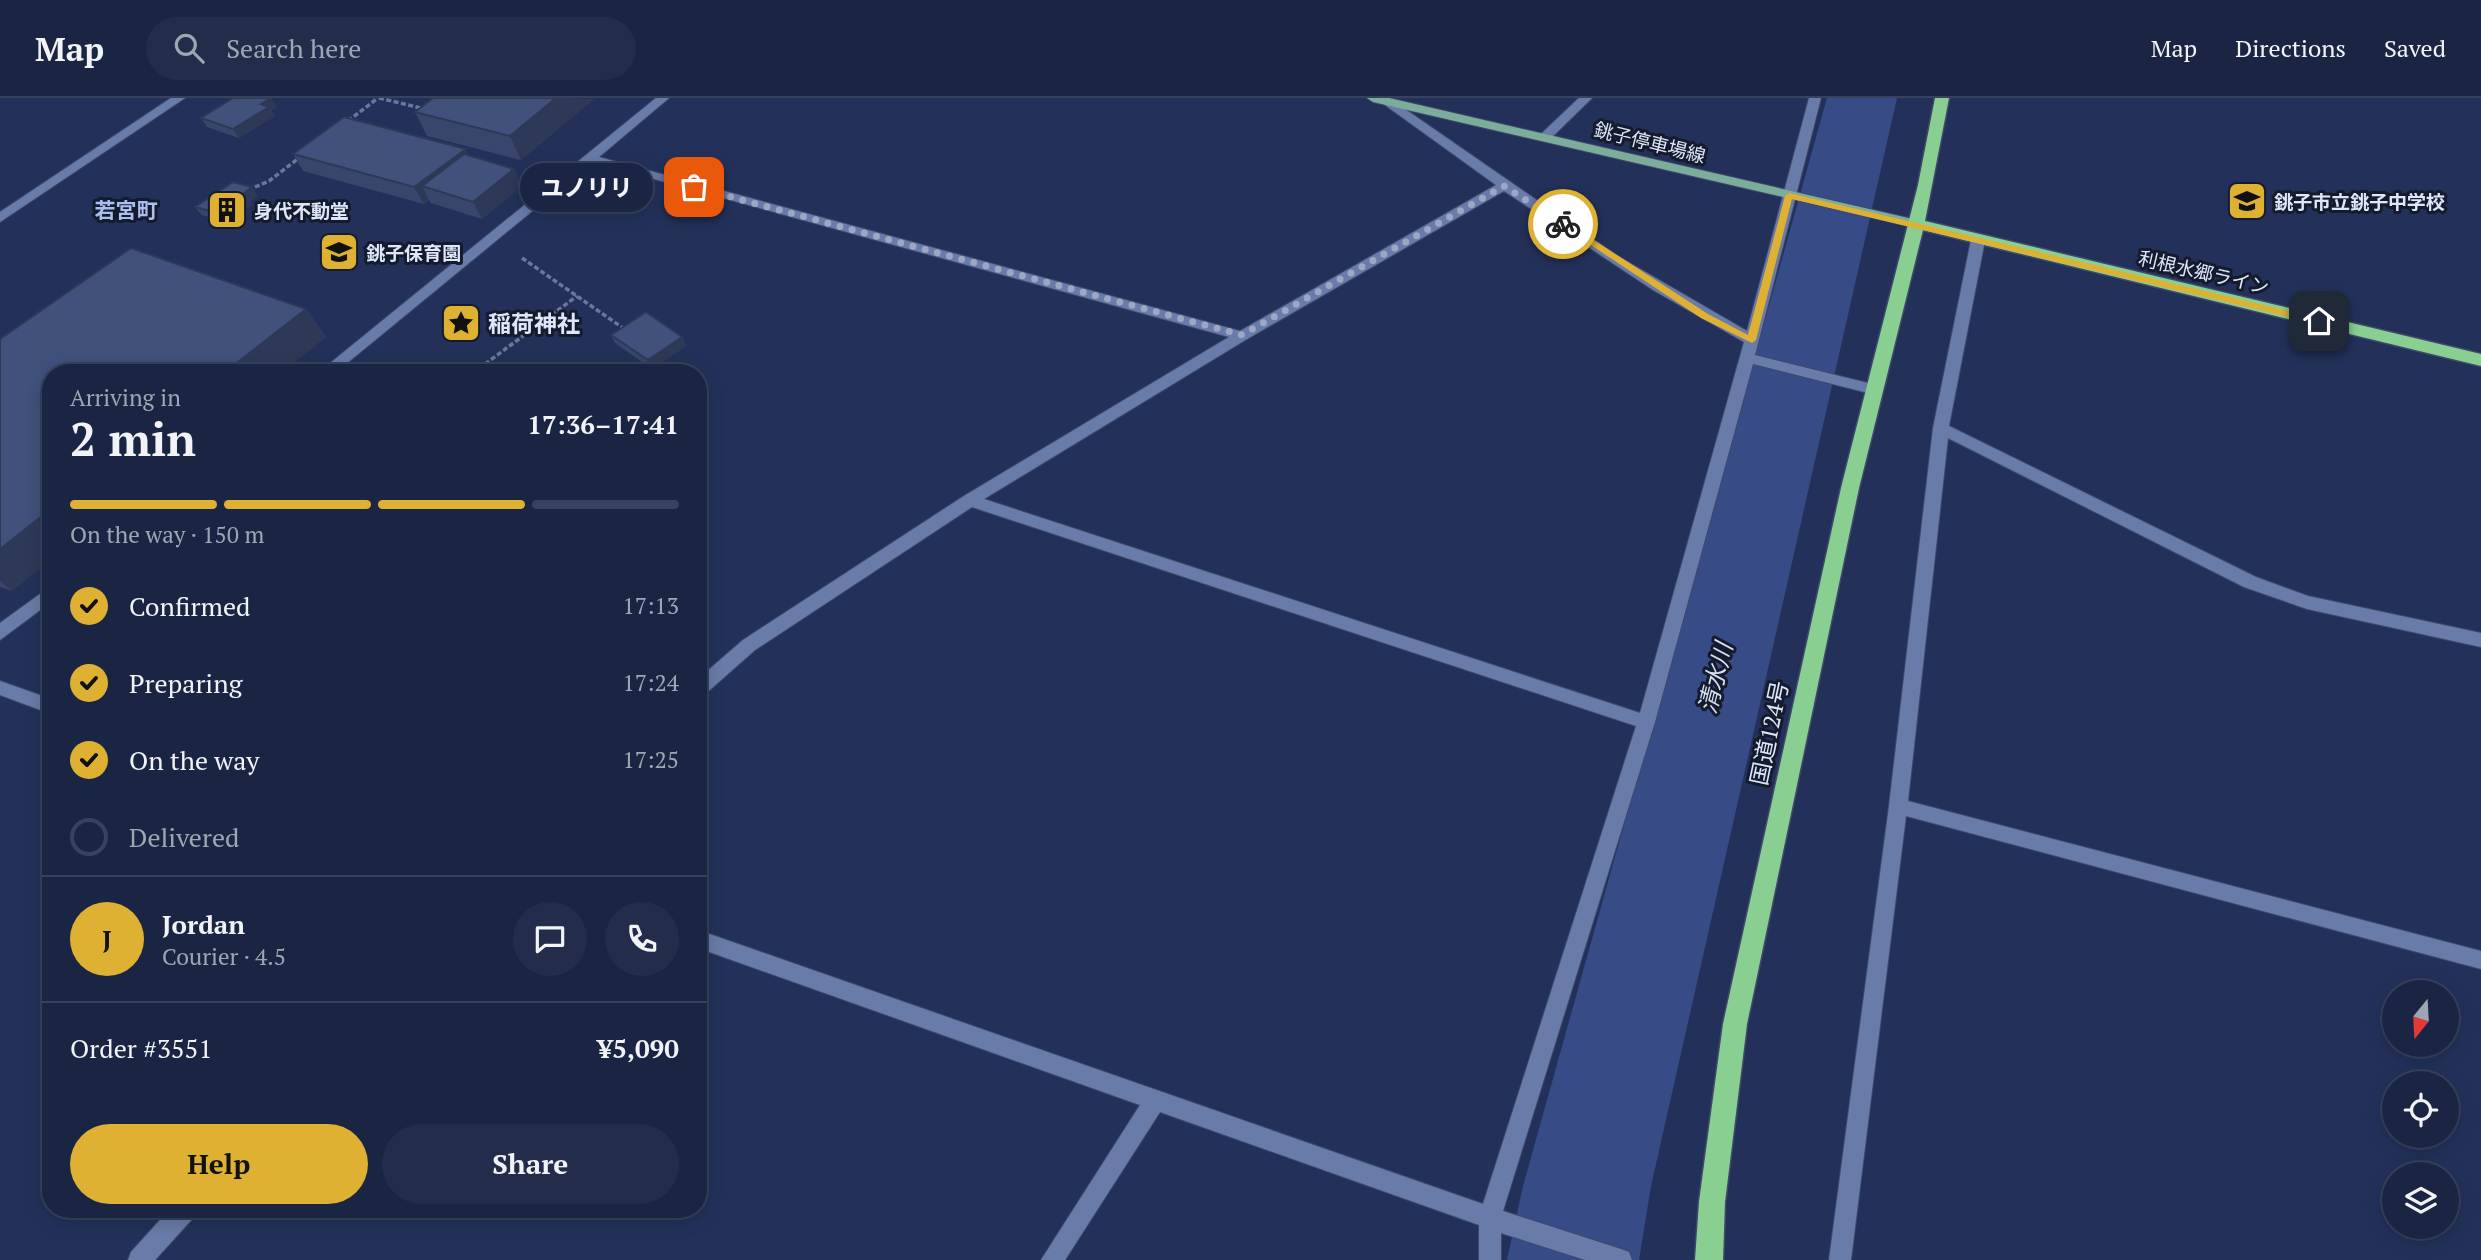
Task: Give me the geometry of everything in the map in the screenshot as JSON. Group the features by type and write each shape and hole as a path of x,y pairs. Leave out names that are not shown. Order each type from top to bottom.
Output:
{"highway":[{"name":"国道124号","path":"1709,1260 1712,1202 1735,1024 1850,488 1917,225 1942,98"},
{"name":"利根水郷ライン","path":"1917,225 2481,360"}],"main road":[{"name":"銚子停車場線","path":"1373,98 1917,225"}],"street":[{"path":"0,218 179,98"},
{"path":"336,364 663,98"},
{"path":"1545,137 1586,98"},
{"path":"1490,1260 1490,1218 1646,723 1752,340 1815,98"},
{"path":"1389,102 1504,186 1704,316 1752,340"},
{"path":"590,158 1242,335"},
{"path":"707,682 749,645 970,500 1242,335 1504,186"},
{"path":"1840,1260 1898,806 1941,428 1978,240"},
{"path":"1747,358 1876,390"},
{"path":"1941,428 2250,582 2307,601 2481,640"},
{"path":"970,500 1646,723"},
{"path":"0,633 42,599"},
{"path":"0,688 42,704"},
{"path":"1898,806 2481,960"},
{"path":"707,942 1490,1218 1621,1260"},
{"path":"1052,1260 1156,1101"},
{"path":"139,1260 178,1218"}],"path":[{"path":"345,123 378,98 421,108"},
{"path":"255,187 269,181 302,156"},
{"path":"493,238 623,328"},
{"path":"485,364 577,296"}],"building":[{"path":"233,98 271,98 261,104 269,107 233,129 201,118"},
{"path":"433,98 556,98 510,136 415,112"},
{"path":"344,117 466,149 414,187 293,154"},
{"path":"464,154 514,169 473,202 422,186"},
{"path":"233,182 252,187 242,195 246,196 222,214 195,207"},
{"path":"131,248 306,309 236,364 42,364 42,516 0,549 0,339"},
{"path":"646,312 682,337 648,360 611,335"}],"waterway":[{"name":"清水川","path":"1573,1260 1587,1186 1862,98"}],"way so far":[{"path":"694,187 1242,335 1504,186 1563,224"}],"place":[{"name":"ユノリリ","path":"694,187"},
{"name":"銚子市立銚子中学校","path":"2247,201"},
{"name":"身代不動堂","path":"227,210"},
{"name":"銚子保育園","path":"339,252"},
{"name":"稲荷神社","path":"461,323"}],"district":[{"name":"若宮町","path":"126,210"}],"route":[{"path":"1563,224 1704,316 1752,340 1789,196 2319,321"}]}
